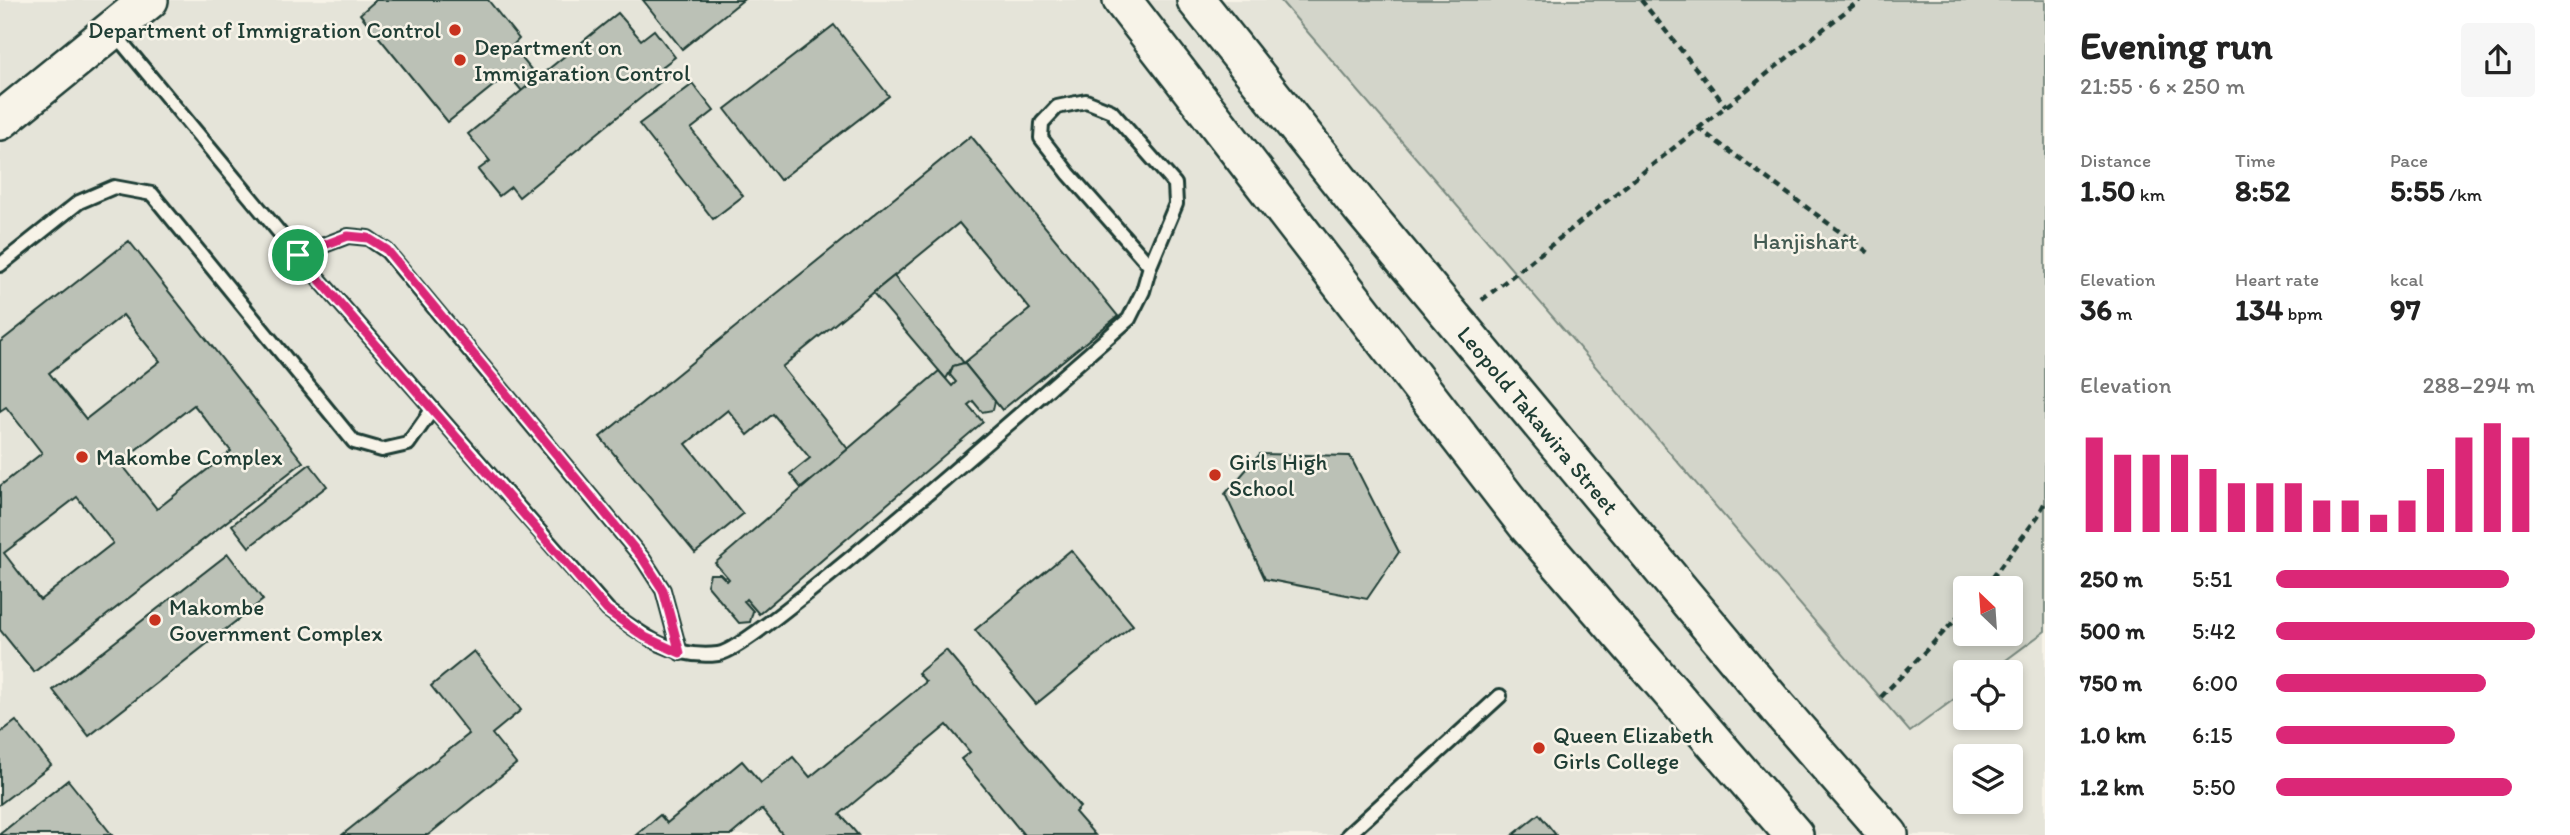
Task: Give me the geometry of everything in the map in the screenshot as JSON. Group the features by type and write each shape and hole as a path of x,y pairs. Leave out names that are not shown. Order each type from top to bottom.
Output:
{"main road":[{"path":"0,121 149,0"},
{"path":"1122,0 1527,525 1794,835"},
{"name":"Leopold Takawira Street","path":"1196,0 1362,209 1777,707 1889,835"}],"lane":[{"path":"112,30 298,255 607,610 645,637 680,653 720,654 766,625 883,533 1129,319 1143,291 1150,266 1176,204 1175,184 1111,111 1086,101 1057,107 1042,123 1041,138 1150,266"},
{"path":"0,265 79,202 114,187 152,194 354,442 382,450 408,444 432,410"},
{"path":"298,255 348,236 368,238 387,250 643,559 663,590 680,653"},
{"path":"1349,835 1500,696"}],"path":[{"path":"1641,0 1726,106"},
{"path":"1457,321 1860,0"},
{"path":"1698,128 1869,253"},
{"path":"1994,576 2038,516 2045,502"},
{"path":"1881,697 1953,622"}],"shaded area":[{"path":"0,0 2045,0 2045,835 0,835"}],"green space":[{"name":"Hanjishart","path":"1280,0 2045,0 2045,631 2006,660 1953,660 1953,700 1910,732"}],"building":[{"name":"Department on Immigaration Control","path":"376,0 488,0 519,39 512,46 538,78 522,91 508,74 448,122 360,14"},
{"path":"643,0 743,0 682,49"},
{"path":"618,13 641,40 654,30 675,57 662,67 669,75 519,197 511,187 499,196 478,170 490,161 468,134"},
{"path":"834,25 889,96 780,180 725,109"},
{"path":"693,84 714,111 691,129 743,196 713,219 639,124"},
{"path":"971,136 1118,316 1002,410 964,363 1030,309 959,223 782,367 848,449 821,472 801,488 790,474 810,458 773,414 748,435 728,410 686,444 743,514 695,553 600,437"},
{"name":"Makombe Complex","path":"129,241 303,462 34,672 0,630 0,486 42,453 6,407 0,411 0,342","holes":["123,315 160,361 86,419 49,373","194,405 231,451 157,509 120,462","77,497 113,543 40,600 4,553"]},
{"path":"894,276 964,363 953,366 946,379 873,293"},
{"path":"964,363 995,401 993,410 982,412 973,401 968,405 983,422 759,614 746,599 744,601 753,611 750,622 739,623 707,585 710,574 720,574 727,581 729,579 715,563 939,371 952,386 956,382 950,375 953,366"},
{"path":"1260,454 1350,456 1399,552 1367,599 1265,579 1225,494"},
{"path":"310,464 327,486 249,547 232,525"},
{"path":"1071,550 1133,625 1036,704 975,630"},
{"path":"228,554 263,600 89,736 53,690"},
{"path":"946,650 1080,807 1075,812 1095,835 1024,835 961,759 970,752 947,725 840,814 858,835 783,835 762,809 731,835 636,835 660,815 667,823 742,761 761,783 793,757 810,777 926,682 918,673"},
{"path":"474,651 521,710 492,734 516,764 428,835 342,835 469,734 431,686"},
{"path":"16,721 51,765 0,804 0,733"},
{"path":"68,780 112,835 0,835 0,834"},
{"name":"Queen Elizabeth Girls College","path":"1539,814 1556,835 1513,835"}],"place":[{"name":"Department of Immigration Control","path":"455,30"},
{"name":"Department on Immigaration Control","path":"460,60"},
{"name":"Makombe Complex","path":"82,457"},
{"name":"Girls High School","path":"1215,475"},
{"name":"Makombe Government Complex","path":"155,620"},
{"name":"Queen Elizabeth Girls College","path":"1539,748"}],"route":[{"path":"348,236 368,238 387,250 643,559 663,590 680,653 645,637 607,610 298,255 348,236"}]}
